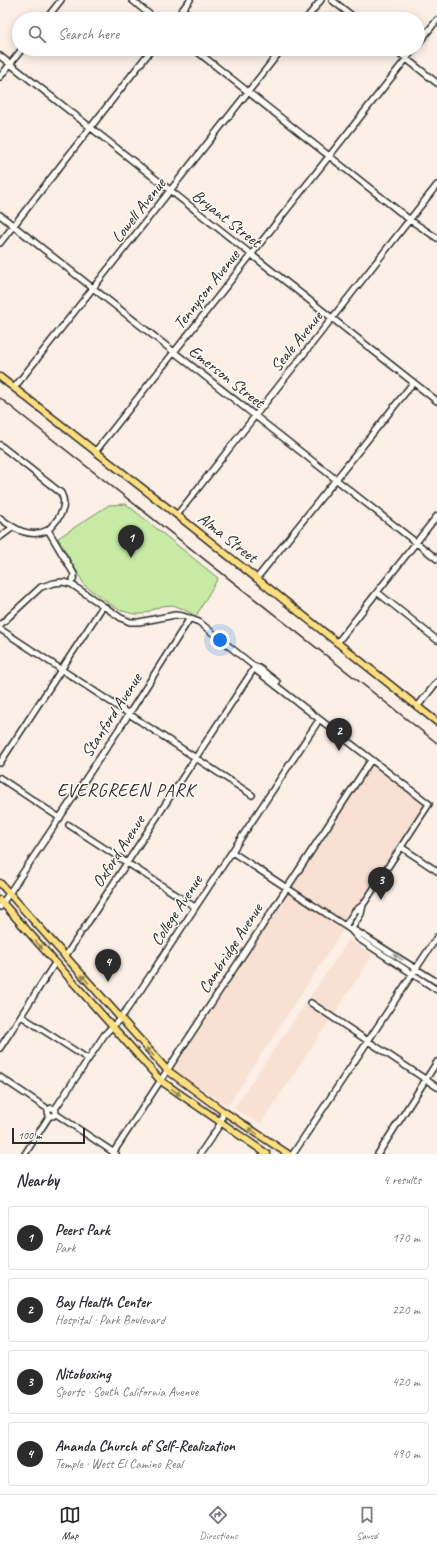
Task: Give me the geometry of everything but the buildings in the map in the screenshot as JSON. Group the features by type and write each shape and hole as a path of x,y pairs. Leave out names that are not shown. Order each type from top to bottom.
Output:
{"main road":[{"name":"Alma Street","path":"0,377 177,514 437,722"},
{"path":"0,883 167,1070 288,1154"},
{"path":"1,904 161,1081 267,1154"}],"street":[{"path":"52,12 61,0"},
{"path":"132,0 147,12"},
{"path":"181,12 190,0"},
{"path":"312,12 321,0"},
{"path":"332,0 347,12"},
{"path":"425,35 437,20"},
{"name":"Bryant Street","path":"0,56 170,192 437,401"},
{"path":"0,77 16,56"},
{"path":"0,243 146,56"},
{"path":"203,56 410,220 437,238"},
{"name":"Lowell Avenue","path":"14,388 277,56"},
{"path":"402,56 437,83"},
{"name":"Tennyson Avenue","path":"95,452 408,56"},
{"name":"Seale Avenue","path":"177,514 437,185"},
{"name":"Emerson Street","path":"0,215 437,559"},
{"path":"257,578 413,383"},
{"path":"0,446 61,493 65,502 62,512 48,530 43,533 25,533 12,528 0,518"},
{"path":"337,643 437,516"},
{"path":"0,537 12,528"},
{"path":"48,530 74,574 73,580"},
{"path":"0,625 41,587 63,582 71,584 125,620 133,622 171,615 190,618 199,622 255,667 257,671 288,695 291,695 371,760 429,804 363,905 355,911 345,926"},
{"path":"377,592 437,640"},
{"path":"0,763 103,606"},
{"name":"Stanford Avenue","path":"1,904 10,894 129,714 190,618"},
{"path":"0,629 252,796"},
{"name":"Oxford Avenue","path":"65,957 255,667"},
{"path":"418,707 437,682"},
{"name":"College Avenue","path":"24,1154 54,1112 105,1034 120,1018 140,991 317,723"},
{"name":"Cambridge Avenue","path":"114,1153 371,760"},
{"path":"0,778 60,818"},
{"path":"69,825 195,907"},
{"path":"401,848 437,872"},
{"path":"232,852 351,930 358,939 437,990"},
{"path":"351,930 361,914 363,905"},
{"path":"351,930 356,931 437,982"},
{"path":"293,1154 437,937"},
{"path":"0,1048 55,963"},
{"path":"311,1003 437,1087"},
{"path":"21,1016 88,1059"},
{"path":"378,1154 437,1062"},
{"path":"0,1077 45,1106"},
{"path":"221,1123 224,1111"},
{"path":"54,1112 114,1153"},
{"path":"200,1154 221,1123 230,1115"}],"shaded area":[{"path":"371,761 426,804 228,1105 173,1071"},
{"path":"349,940 373,955 261,1123 248,1117 234,1108"}],"green space":[{"path":"126,504 218,578 196,616 173,605 161,606 143,614 134,614 119,610 85,586 58,538 109,505"}],"railway":[{"path":"0,398 437,743"}],"place":[{"name":"Peers Park","path":"131,558"},
{"name":"Bay Health Center","path":"339,751"},
{"name":"Nitoboxing","path":"381,900"},
{"name":"Ananda Church of Self-Realization","path":"108,982"}],"district":[{"name":"EVERGREEN PARK","path":"126,790"}]}
